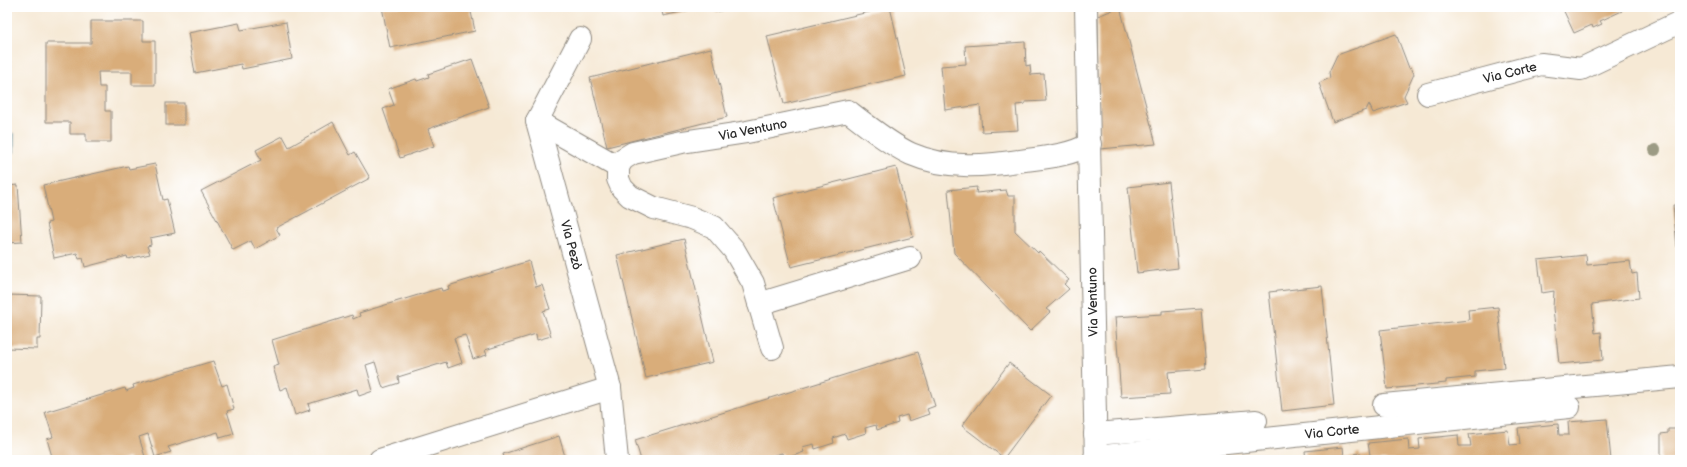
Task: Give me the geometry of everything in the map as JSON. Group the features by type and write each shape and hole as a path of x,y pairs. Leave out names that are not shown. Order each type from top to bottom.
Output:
{"street":[{"name":"Via Ventuno","path":"1086,7 1096,459"},
{"name":"Via Corte","path":"1428,94 1541,64 1580,69 1680,22"},
{"path":"580,39 537,121 618,167 618,179 620,184 630,196 654,208 692,218 714,227 734,250 753,283 772,348"},
{"name":"Via Ventuno","path":"618,167 623,159 633,153 682,142 747,132 848,111 873,130 911,154 935,162 965,166 989,166 1063,155 1081,149 1090,144"},
{"name":"Via Pezò","path":"537,121 610,388 617,460"},
{"path":"759,304 910,258"},
{"path":"1384,406 1680,377"},
{"path":"380,460 610,388"},
{"name":"Via Corte","path":"1096,459 1569,407"},
{"path":"1095,434 1256,421"}],"water":[{"path":"7,133 14,134 14,152 7,152"}],"building":[{"path":"382,7 470,7 475,31 390,48"},
{"path":"661,7 699,7 699,8 663,16"},
{"path":"714,7 734,7 734,8 715,12"},
{"path":"890,7 906,76 784,104 767,36"},
{"path":"1120,7 1156,144 1100,149 1098,16"},
{"path":"1562,7 1621,7 1622,11 1600,21 1602,24 1593,28 1592,25 1574,33"},
{"path":"91,21 143,21 143,41 155,41 155,85 132,85 132,72 98,72 99,87 105,87 105,111 111,111 111,142 86,142 86,134 70,134 70,122 46,122 46,43 91,43"},
{"path":"286,22 292,59 242,69 241,64 195,73 188,33 239,23 241,30"},
{"path":"1396,34 1409,68 1411,67 1414,74 1404,96 1407,102 1373,113 1369,104 1366,110 1333,122 1319,83 1330,78 1329,72 1337,55"},
{"path":"1025,42 1026,66 1030,65 1031,75 1044,74 1046,101 1025,102 1025,104 1016,105 1018,130 982,132 980,105 945,110 941,66 966,64 965,46"},
{"path":"711,48 727,117 607,147 590,78"},
{"path":"472,59 489,107 428,129 434,146 400,158 383,109 394,105 388,89 416,79 417,81 429,77 428,74"},
{"path":"166,103 184,103 184,125 166,125"},
{"path":"333,122 350,155 355,152 370,178 276,228 280,235 255,249 251,241 233,250 201,191 261,160 256,150 283,136 289,147"},
{"path":"155,164 163,200 167,199 175,233 150,238 151,245 147,246 150,254 128,259 127,256 85,267 83,258 79,259 77,253 54,258 47,223 51,222 43,185 128,166 129,169"},
{"path":"896,167 913,237 791,267 773,198"},
{"path":"1169,182 1178,268 1137,273 1128,187"},
{"path":"18,185 22,242 7,243 7,186"},
{"path":"977,187 976,193 1006,190 1008,196 1015,196 1015,231 1038,253 1039,251 1069,280 1064,284 1069,289 1046,309 1050,312 1030,331 954,253 948,190"},
{"path":"1673,205 1680,205 1680,247 1677,247"},
{"path":"684,239 713,362 646,378 617,255"},
{"path":"1586,255 1587,265 1630,261 1632,274 1637,273 1639,298 1592,304 1595,333 1601,332 1603,360 1559,364 1553,308 1554,291 1542,293 1538,260"},
{"path":"529,261 536,287 542,285 550,309 543,311 551,336 537,340 536,334 485,350 487,355 473,359 465,335 454,338 462,363 448,368 446,362 398,377 399,383 383,388 375,362 366,365 373,391 359,396 357,389 308,404 310,410 295,415 287,387 280,390 273,367 279,365 272,340 352,315 353,319 360,316 359,313 441,288 442,291 446,290 449,289 448,286"},
{"path":"1322,286 1334,405 1282,411 1269,292"},
{"path":"7,295 41,296 40,339 37,339 37,349 7,348"},
{"path":"1498,307 1504,368 1475,371 1475,377 1446,380 1446,383 1387,389 1380,330 1469,320 1468,310"},
{"path":"1201,308 1206,369 1168,372 1170,394 1121,397 1115,317 1162,314 1162,311"},
{"path":"918,352 935,406 927,409 929,414 909,421 907,415 897,418 898,423 877,430 876,425 865,428 866,433 847,439 845,434 833,438 834,443 815,449 814,444 802,447 804,452 784,459 782,453 771,456 772,460 641,460 635,440"},
{"path":"213,361 222,386 227,384 234,409 227,411 234,434 220,438 218,432 168,447 171,452 155,457 148,434 139,437 146,460 130,460 129,458 122,460 53,460 47,439 53,437 45,412 125,388 126,391 134,388 133,385"},
{"path":"1009,363 1051,395 1004,458 962,426"},
{"path":"1607,419 1611,460 1306,460 1305,451 1343,447 1344,457 1356,456 1355,454 1360,453 1360,456 1370,455 1368,443 1408,439 1409,450 1420,449 1419,439 1458,435 1459,446 1471,446 1469,434 1508,430 1510,445 1520,444 1518,428 1558,424 1559,435 1569,435 1568,422"},
{"path":"1668,429 1680,429 1680,460 1661,460 1661,434 1668,433"},
{"path":"559,436 566,460 505,460 503,454"}]}
